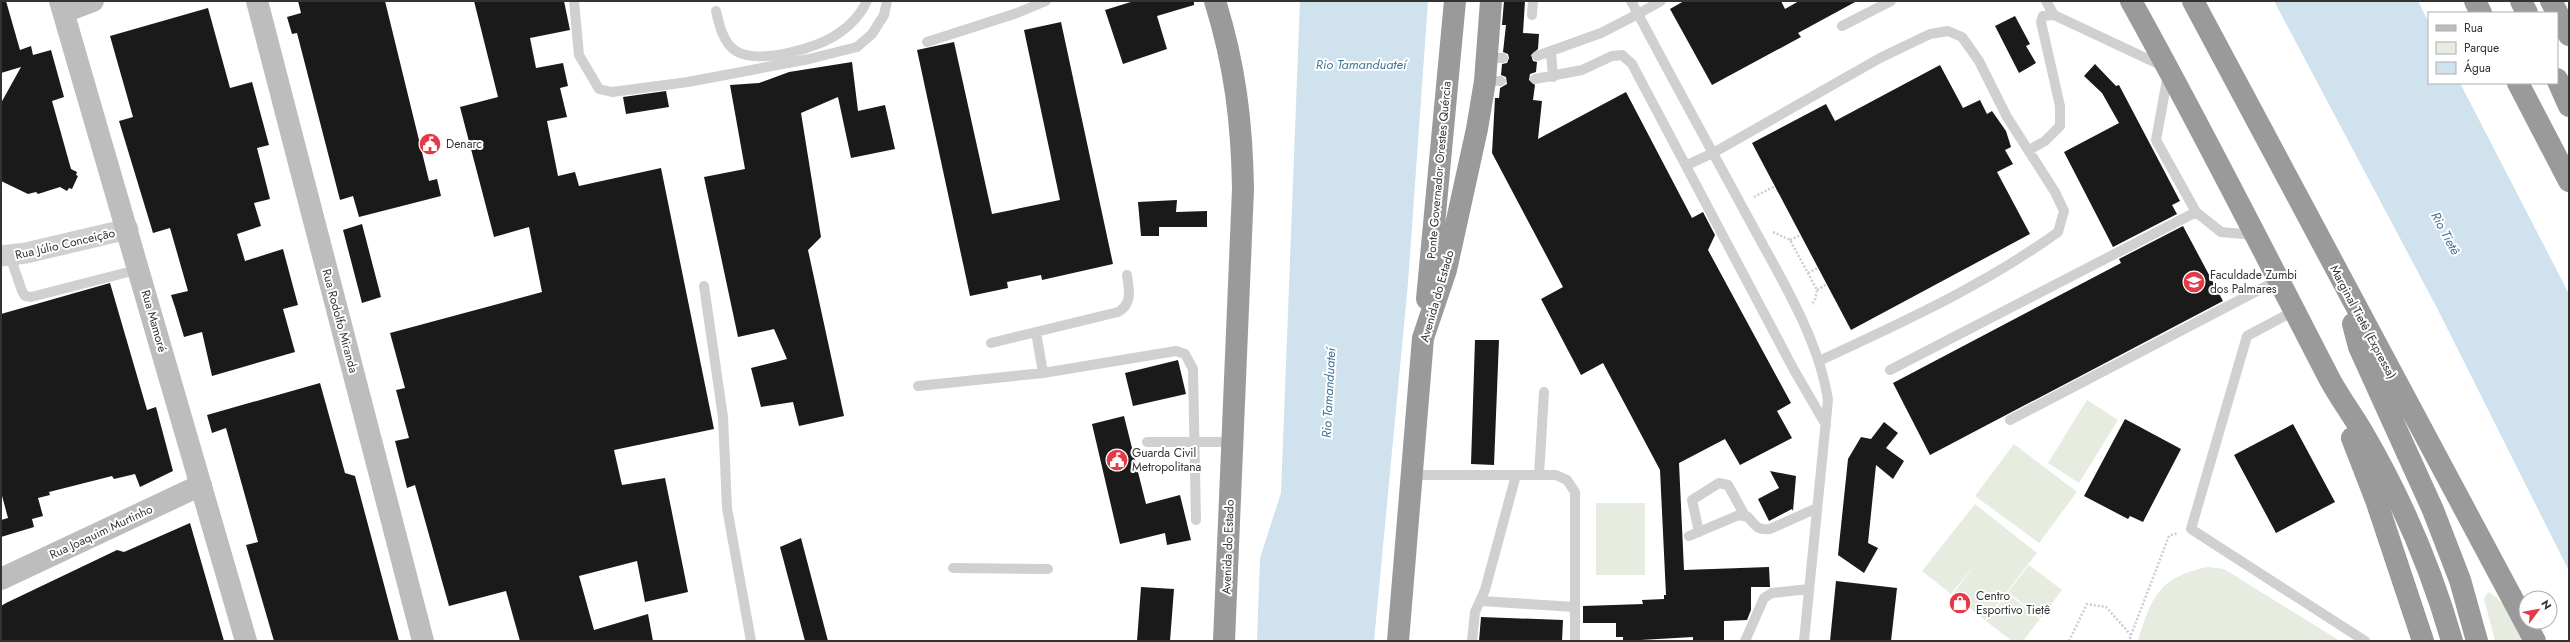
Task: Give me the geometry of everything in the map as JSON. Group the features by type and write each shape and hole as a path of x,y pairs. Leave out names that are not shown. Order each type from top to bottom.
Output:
{"highway":[{"name":"Avenida do Estado","path":"1215,1 1235,80 1242,130 1243,189 1224,641"},
{"name":"Ponte Governador Orestes Quércia","path":"1423,338 1455,1"},
{"name":"Avenida do Estado","path":"1398,641 1413,475 1423,338 1452,248 1493,81 1494,58 1491,1"},
{"path":"2131,1 2169,69 2330,381 2362,432 2410,522 2433,583 2452,641"},
{"name":"Marginal Tietê (Expressa)","path":"2194,1 2339,277 2535,641"},
{"path":"2475,1 2480,12"},
{"path":"2521,1 2526,12"},
{"path":"2551,1 2557,12"},
{"path":"2558,14 2569,35"},
{"path":"2558,81 2569,106"},
{"path":"2519,84 2569,181"},
{"path":"2339,277 2360,347 2436,517 2460,580 2477,641"},
{"path":"2330,381 2376,500 2423,641"}],"street":[{"path":"62,7 93,1"},
{"name":"Rua Rodolfo Miranda","path":"257,1 423,641"},
{"name":"Rua Mamoré","path":"62,7 140,270 246,641"},
{"name":"Rua Júlio Conceição","path":"5,256 128,229"},
{"name":"Rua Joaquim Murtinho","path":"1,579 201,485"}],"lane":[{"path":"574,1 579,55 599,89 612,92 688,82 809,59 857,47 872,34 884,15 887,1"},
{"path":"927,42 1017,13 1046,1"},
{"path":"1532,15 1533,1"},
{"path":"1630,1 1713,153 1798,316 1819,361 1828,400 1804,641"},
{"path":"1537,56 1601,33 1661,1"},
{"path":"1842,26 1891,1"},
{"path":"2046,1 2054,15"},
{"path":"716,11 724,37 736,51 748,55 771,56 806,48 838,34 857,18 865,3"},
{"path":"2029,150 2045,141 2060,126 2060,106 2041,22 2043,16 2054,15 2169,69 2156,140 2196,212 2221,232 2255,235"},
{"path":"1686,165 1713,153 1880,58 1930,34 1948,31 1962,37 1979,61 2007,117 2055,192 2064,210 2058,232 2015,260 1919,315 1819,361"},
{"path":"1551,52 1553,77"},
{"path":"1535,79 1553,77 1582,70 1612,56 1622,55 1632,64 1794,370 1826,426"},
{"path":"1890,370 2196,212"},
{"path":"5,256 25,296 31,297 140,270"},
{"path":"990,343 1122,310 1126,307 1130,299 1127,275"},
{"path":"2010,420 2278,280"},
{"path":"704,286 723,417 727,508 751,641"},
{"path":"2294,310 2247,336 2191,529 2365,641"},
{"path":"1036,332 1043,372"},
{"path":"918,386 1043,372 1176,351 1185,354 1193,369 1196,442 1196,520"},
{"path":"1539,475 1544,392"},
{"path":"1147,442 1232,442"},
{"path":"1413,475 1556,475 1567,480 1575,492 1574,641"},
{"path":"1472,641 1473,619 1480,601 1516,475"},
{"path":"1699,532 1692,500 1719,483 1728,484 1744,514 1757,528 1763,530 1770,529 1817,508"},
{"path":"1689,536 1744,514"},
{"path":"953,568 1048,569"},
{"path":"1745,641 1764,598 1772,593 1809,589"},
{"path":"1480,601 1575,607"}],"path":[{"path":"1766,191 1775,186"},
{"path":"1754,198 1757,204"},
{"path":"1771,229 1780,236 1790,240 1817,290 1815,300 1798,316"},
{"path":"1790,240 1801,235"},
{"path":"1808,273 1818,268"},
{"path":"1817,290 1827,284"},
{"path":"2129,641 2169,536 2191,529"},
{"path":"2069,641 2087,604 2106,607 2131,635"}],"green space":[{"path":"2087,400 2118,420 2079,483 2048,463"},
{"path":"2014,444 2077,492 2039,543 1975,496"},
{"path":"1596,503 1645,503 1645,575 1596,575"},
{"path":"1975,504 2037,553 1985,620 1952,595 1979,559 1951,594 1922,571"},
{"path":"2029,565 2062,590 2041,618 2008,592"},
{"path":"2208,567 2224,569 2340,641 2138,641 2148,612 2160,591 2168,583 2179,576"},
{"path":"2488,592 2500,600 2524,641 2495,641 2484,599"},
{"path":"2007,593 2040,619 2023,641 2012,641 1986,621"}],"water":[{"name":"Rio Tamanduateí","path":"1300,1 1428,1 1408,283 1374,641 1257,641 1260,558 1281,493"},
{"name":"Rio Tietê","path":"2274,1 2418,1 2428,21 2428,84 2461,84 2569,294 2569,571 2437,308"}],"building":[{"path":"1,1 6,1 20,50 31,46 33,55 51,50 64,97 52,101 71,169 77,172 76,175 78,176 72,189 69,188 67,191 60,187 38,194 36,192 28,194 1,181 1,103 21,67 1,73"},
{"path":"298,1 385,1 429,181 437,179 441,196 359,217 353,196 340,200 297,33 292,34 287,17 301,13"},
{"path":"474,1 564,1 570,30 530,38 536,68 563,63 568,86 560,88 567,117 547,121 558,176 575,172 579,186 661,168 714,429 614,450 622,485 665,478 688,592 645,602 637,561 579,576 594,630 648,614 653,641 520,641 506,591 449,606 415,485 407,488 395,441 409,438 396,390 405,388 390,333 542,292 529,227 494,237 460,107 498,97"},
{"path":"1134,1 1194,1 1194,5 1157,16 1167,49 1123,64 1105,10"},
{"path":"1504,1 1525,1 1523,33 1539,34 1538,49 1531,55 1533,61 1537,62 1536,72 1530,74 1529,80 1535,85 1533,100 1542,101 1538,139 1626,92 1692,218 1703,212 1715,235 1708,250 1791,403 1777,411 1792,438 1740,465 1725,439 1679,463 1684,570 1769,567 1770,587 1751,587 1751,610 1747,620 1724,621 1724,641 1693,641 1693,637 1623,641 1623,637 1616,637 1616,623 1583,623 1583,606 1643,604 1642,600 1664,599 1664,595 1666,595 1660,470 1603,363 1581,375 1541,299 1563,287 1492,153 1495,98 1499,98 1500,88 1507,84 1506,77 1501,75 1502,64 1507,63 1509,58 1508,54 1503,52 1506,25 1502,25"},
{"path":"1684,1 1781,1 1785,9 1799,1 1857,1 1798,33 1801,37 1712,85 1670,9"},
{"path":"208,8 230,88 252,82 269,145 257,148 270,199 254,203 261,226 237,234 245,261 283,249 298,305 283,309 295,352 212,376 202,332 184,337 171,295 188,291 170,228 153,233 119,121 133,117 110,36"},
{"path":"2015,16 2030,44 2026,46 2036,63 2019,73 1995,26"},
{"path":"1061,22 1113,264 1042,280 1041,275 1007,282 1008,288 970,296 917,50 954,42 992,214 1060,200 1024,30"},
{"path":"852,62 858,111 885,105 895,149 851,158 838,97 801,113 821,237 808,250 844,416 799,426 793,402 761,407 751,368 787,359 774,329 738,337 704,177 745,169 730,85 759,83 789,72"},
{"path":"2095,64 2116,86 2119,85 2180,201 2172,205 2177,214 2113,247 2064,152 2119,123 2102,93 2084,76"},
{"path":"1940,65 1963,108 1980,100 1987,114 1992,111 2006,131 2011,147 2005,150 2013,164 1997,172 2030,234 1851,330 1752,143 1826,104 1835,121"},
{"path":"666,91 669,107 626,114 623,97"},
{"path":"1177,200 1176,212 1207,211 1207,227 1159,227 1159,236 1141,236 1138,202"},
{"path":"362,224 381,297 362,303 343,230"},
{"path":"2183,226 2223,301 1930,455 1893,383 2121,263 2119,259"},
{"path":"110,283 147,410 156,407 173,471 140,487 135,474 114,479 112,476 49,492 50,495 38,498 43,516 32,519 34,527 1,537 1,520 8,518 1,492 1,314"},
{"path":"1475,340 1499,340 1494,465 1471,464"},
{"path":"1178,360 1186,394 1133,406 1125,373"},
{"path":"320,383 345,473 355,476 399,641 274,641 246,545 258,542 226,428 212,433 207,415"},
{"name":"Guarda Civil Metropolitana","path":"1124,416 1146,504 1180,495 1191,540 1167,545 1165,533 1120,544 1092,424"},
{"path":"2125,419 2181,449 2143,522 2130,516 2128,519 2084,496"},
{"path":"1884,422 1898,433 1886,448 1904,461 1893,479 1876,465 1868,543 1878,548 1864,573 1838,555 1848,459 1861,437 1871,439"},
{"path":"2293,424 2335,502 2276,533 2234,455"},
{"path":"1770,471 1796,476 1793,511 1792,509 1769,521 1758,499 1779,488"},
{"path":"190,523 224,641 1,641 1,606 117,550 124,552"},
{"path":"801,538 828,641 805,641 780,547"},
{"path":"1836,581 1897,588 1891,641 1830,641"},
{"path":"1141,587 1174,589 1170,641 1137,641"},
{"path":"1481,617 1563,620 1562,641 1479,641"}],"place":[{"name":"Denarc","path":"430,144"},
{"name":"Faculdade Zumbi dos Palmares","path":"2194,282"},
{"name":"Guarda Civil Metropolitana","path":"1117,460"},
{"name":"Centro Esportivo Tietê","path":"1960,603"}]}
